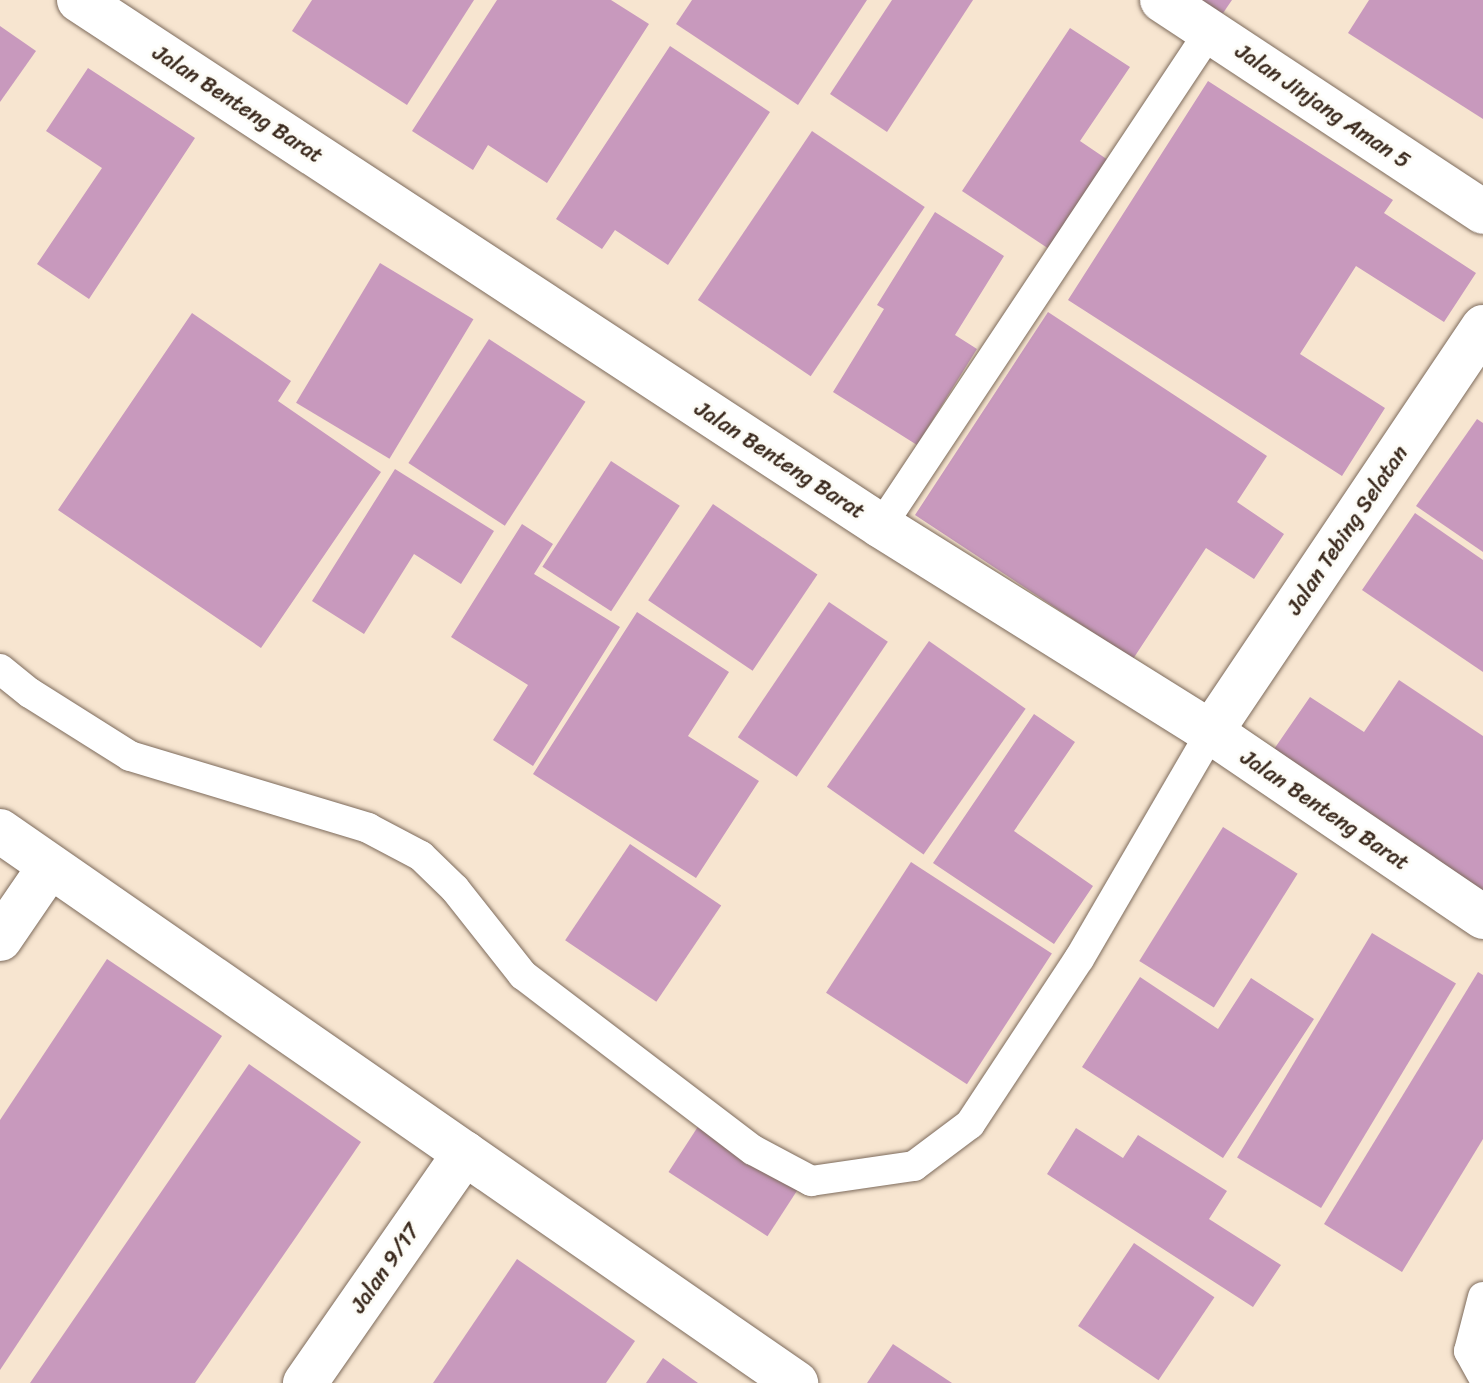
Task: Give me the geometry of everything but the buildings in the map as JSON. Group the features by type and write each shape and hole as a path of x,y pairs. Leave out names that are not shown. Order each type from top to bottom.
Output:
{"street":[{"name":"Jalan Benteng Barat","path":"79,0 881,526 1211,732 1483,917"},
{"name":"Jalan Jinjang Aman 5","path":"1162,0 1483,212"},
{"name":"Jalan Tebing Selatan","path":"1211,732 1483,327"},
{"path":"0,831 796,1383"},
{"path":"0,939 50,866"},
{"name":"Jalan 9/17","path":"305,1383 465,1153"}],"lane":[{"path":"881,526 1210,31"},
{"path":"0,669 30,693 130,756 368,828 421,856 455,889 523,975 753,1150 811,1181 914,1166 970,1124 1079,959 1211,732"},
{"path":"1483,1297 1469,1351 1483,1376"}]}
